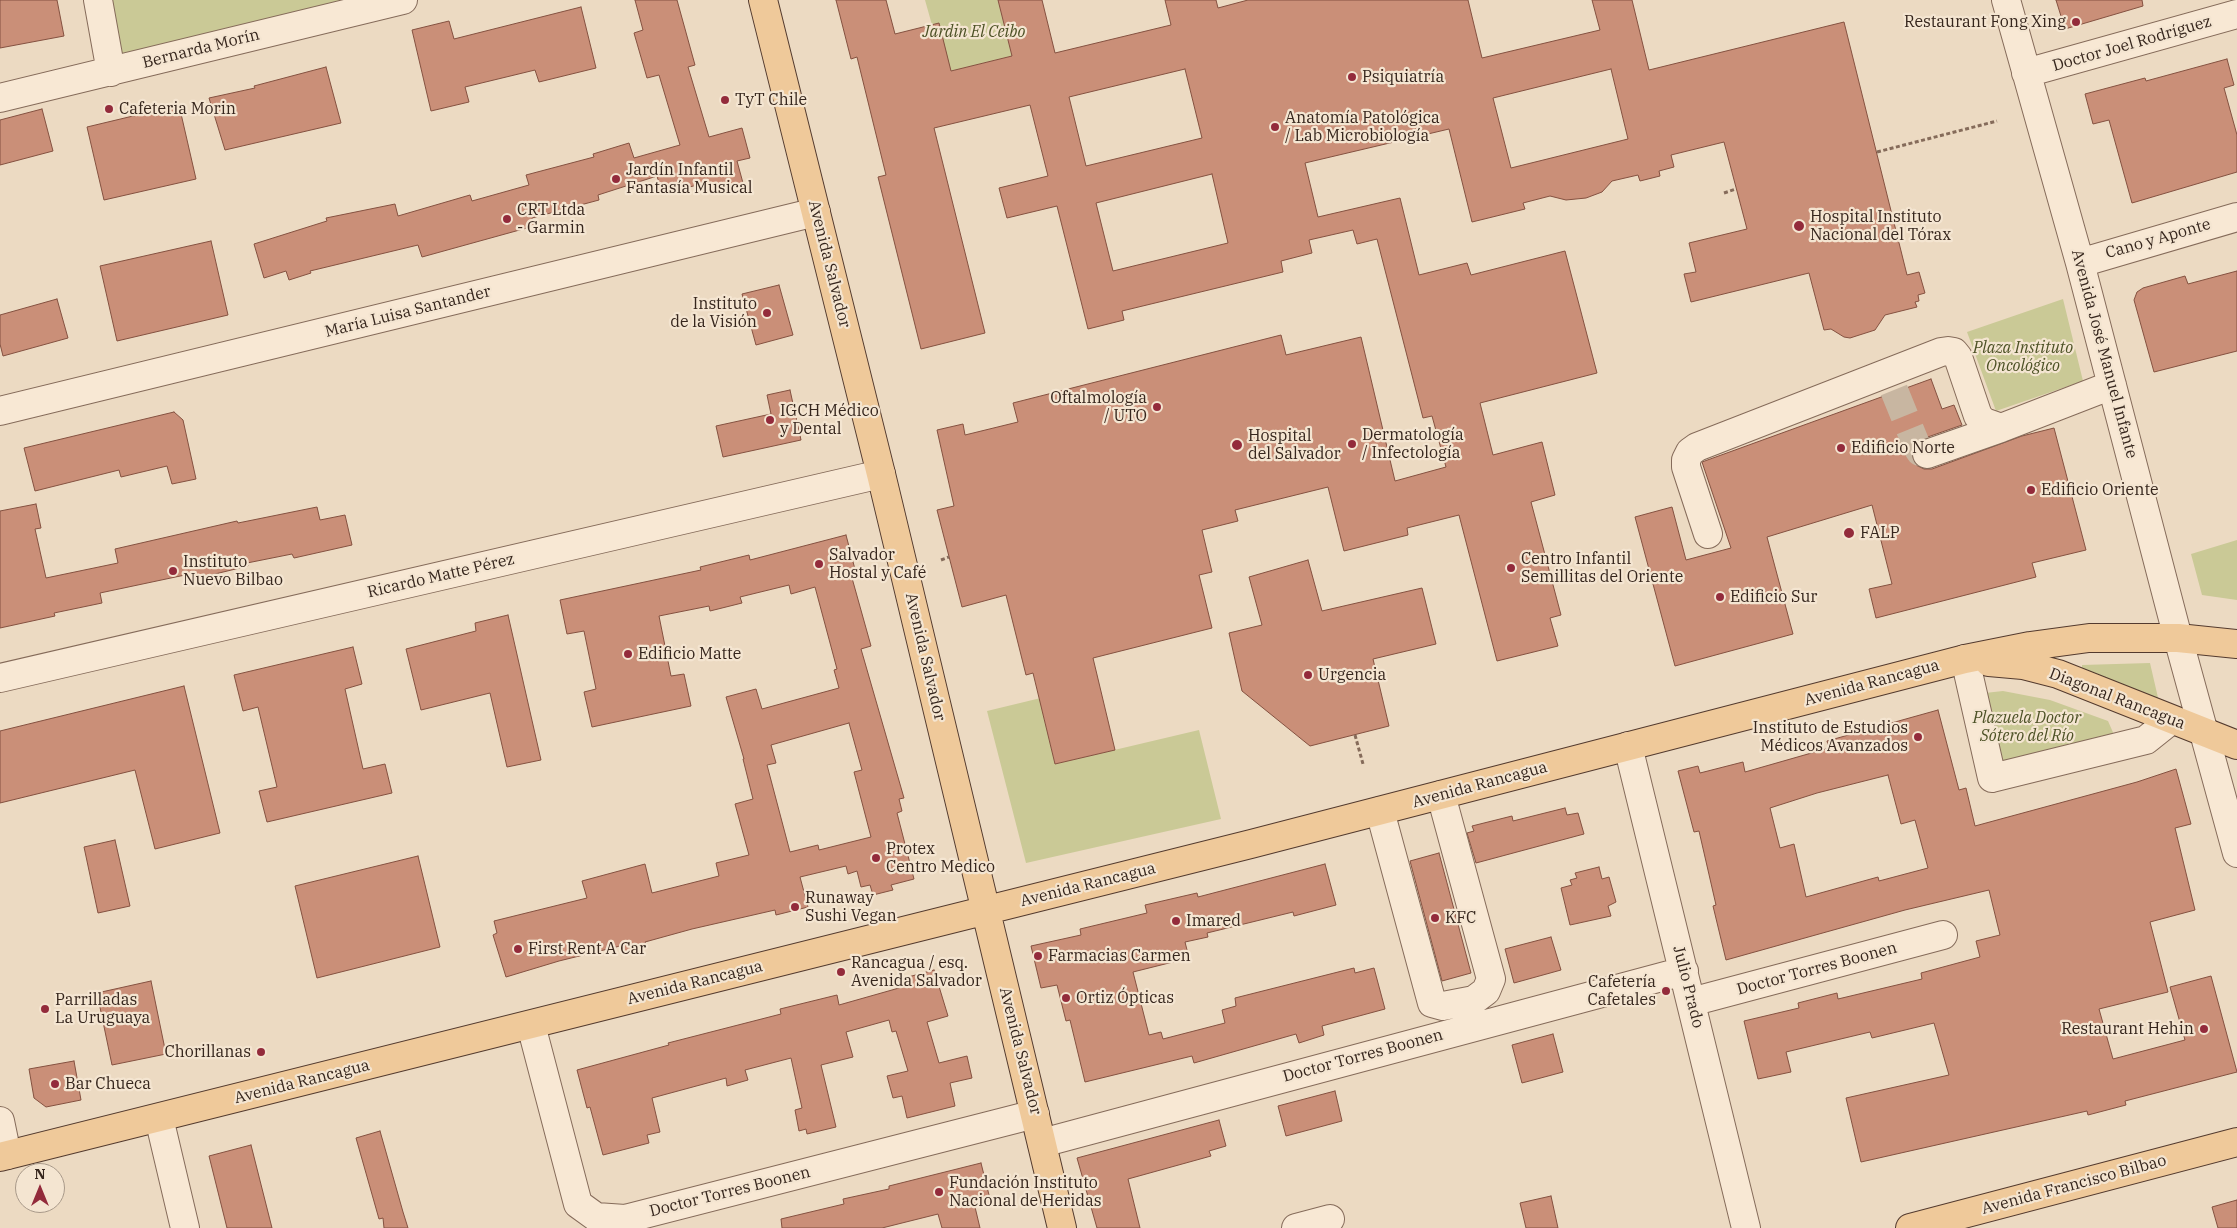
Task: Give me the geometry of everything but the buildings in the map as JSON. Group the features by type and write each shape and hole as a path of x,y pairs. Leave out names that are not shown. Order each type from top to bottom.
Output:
{"main road":[{"name":"Avenida Salvador","path":"763,0 881,474 1062,1228"},
{"name":"Avenida Rancagua","path":"3,1156 1380,811 1965,659 2080,638 2178,638 2237,644"},
{"name":"Diagonal Rancagua","path":"1965,659 2023,665 2058,674 2095,687 2171,720 2237,745"},
{"name":"Avenida Francisco Bilbao","path":"1910,1228 2237,1142"}],"street":[{"path":"98,0 111,72"},
{"name":"Bernarda Morín","path":"0,98 403,0"},
{"name":"Avenida José Manuel Infante","path":"2006,0 2080,263 2178,638 2237,853"},
{"name":"Doctor Joel Rodríguez","path":"2026,73 2237,14"},
{"name":"María Luisa Santander","path":"0,412 816,212"},
{"name":"Cano y Aponte","path":"2080,263 2237,217"},
{"path":"1708,534 1686,467 1686,460 1690,452 1696,447 1896,380 1941,352 1954,352 1958,357 1978,416 1984,422 2001,428"},
{"path":"1927,454 2112,386"},
{"name":"Ricardo Matte Pérez","path":"0,678 881,474"},
{"path":"1965,659 1992,778 2146,740 2171,720"},
{"name":"Julio Prado","path":"1628,746 1746,1228"},
{"path":"1380,811 1432,1003 1443,1006 1474,1000 1486,991 1490,979 1441,795"},
{"name":"Doctor Torres Boonen","path":"1691,1002 1943,935"},
{"name":"Doctor Torres Boonen","path":"1042,1143 1684,971"},
{"name":"Doctor Torres Boonen","path":"531,1025 578,1204 596,1217 625,1219 1035,1114"},
{"path":"160,1118 185,1228"},
{"path":"0,1121 3,1156"},
{"path":"1296,1228 1330,1219"}],"path":[{"path":"1877,152 1997,121"},
{"path":"1724,193 1736,190"},
{"path":"941,560 949,557"},
{"path":"1355,735 1362,764"}],"green space":[{"path":"108,0 382,0 119,60"},
{"name":"Jardin El Ceibo","path":"925,0 998,0 1012,56 951,71 932,25"},
{"name":"Plaza Instituto Oncológico","path":"2063,299 2083,381 1996,411 1967,332"},
{"path":"2237,540 2237,600 2202,595 2191,554"},
{"path":"2150,663 2159,702 2082,670 2082,665"},
{"name":"Plazuela Doctor Sótero del Río","path":"2003,691 2050,700 2108,721 2115,737 2020,761 2001,761 1985,693"},
{"path":"1049,696 1042,709 1055,764 1199,730 1221,819 1026,863 987,711"}],"tunnel":[{"path":"1894,390 1918,449 1920,452 1927,454"}],"place":[{"name":"Restaurant Fong Xing","path":"2076,22"},
{"name":"Psiquiatría","path":"1352,77"},
{"name":"TyT Chile","path":"725,100"},
{"name":"Cafeteria Morin","path":"109,109"},
{"name":"Anatomía Patológica / Lab Microbiología","path":"1275,127"},
{"name":"Jardín Infantil Fantasía Musical","path":"616,179"},
{"name":"CRT Ltda - Garmin","path":"507,219"},
{"name":"Hospital Instituto Nacional del Tórax","path":"1799,226"},
{"name":"Instituto de la Visión","path":"767,313"},
{"name":"Oftalmología / UTO","path":"1157,407"},
{"name":"IGCH Médico y Dental","path":"770,420"},
{"name":"Dermatología / Infectología","path":"1352,444"},
{"name":"Hospital del Salvador","path":"1237,445"},
{"name":"Edificio Norte","path":"1841,448"},
{"name":"Edificio Oriente","path":"2031,490"},
{"name":"FALP","path":"1849,533"},
{"name":"Salvador Hostal y Café","path":"819,564"},
{"name":"Centro Infantil Semillitas del Oriente","path":"1511,568"},
{"name":"Instituto Nuevo Bilbao","path":"173,571"},
{"name":"Edificio Sur","path":"1720,597"},
{"name":"Edificio Matte","path":"628,654"},
{"name":"Urgencia","path":"1308,675"},
{"name":"Instituto de Estudios Médicos Avanzados","path":"1918,737"},
{"name":"Protex Centro Medico","path":"876,858"},
{"name":"Runaway Sushi Vegan","path":"795,907"},
{"name":"KFC","path":"1435,918"},
{"name":"Imared","path":"1176,921"},
{"name":"First Rent A Car","path":"518,949"},
{"name":"Farmacias Carmen","path":"1038,956"},
{"name":"Rancagua / esq. Avenida Salvador","path":"841,972"},
{"name":"Cafetería Cafetales","path":"1666,991"},
{"name":"Ortiz Ópticas","path":"1066,998"},
{"name":"Parrilladas La Uruguaya","path":"45,1009"},
{"name":"Restaurant Hehin","path":"2204,1029"},
{"name":"Chorillanas","path":"261,1052"},
{"name":"Bar Chueca","path":"55,1084"},
{"name":"Fundación Instituto Nacional de Heridas","path":"939,1192"}]}
